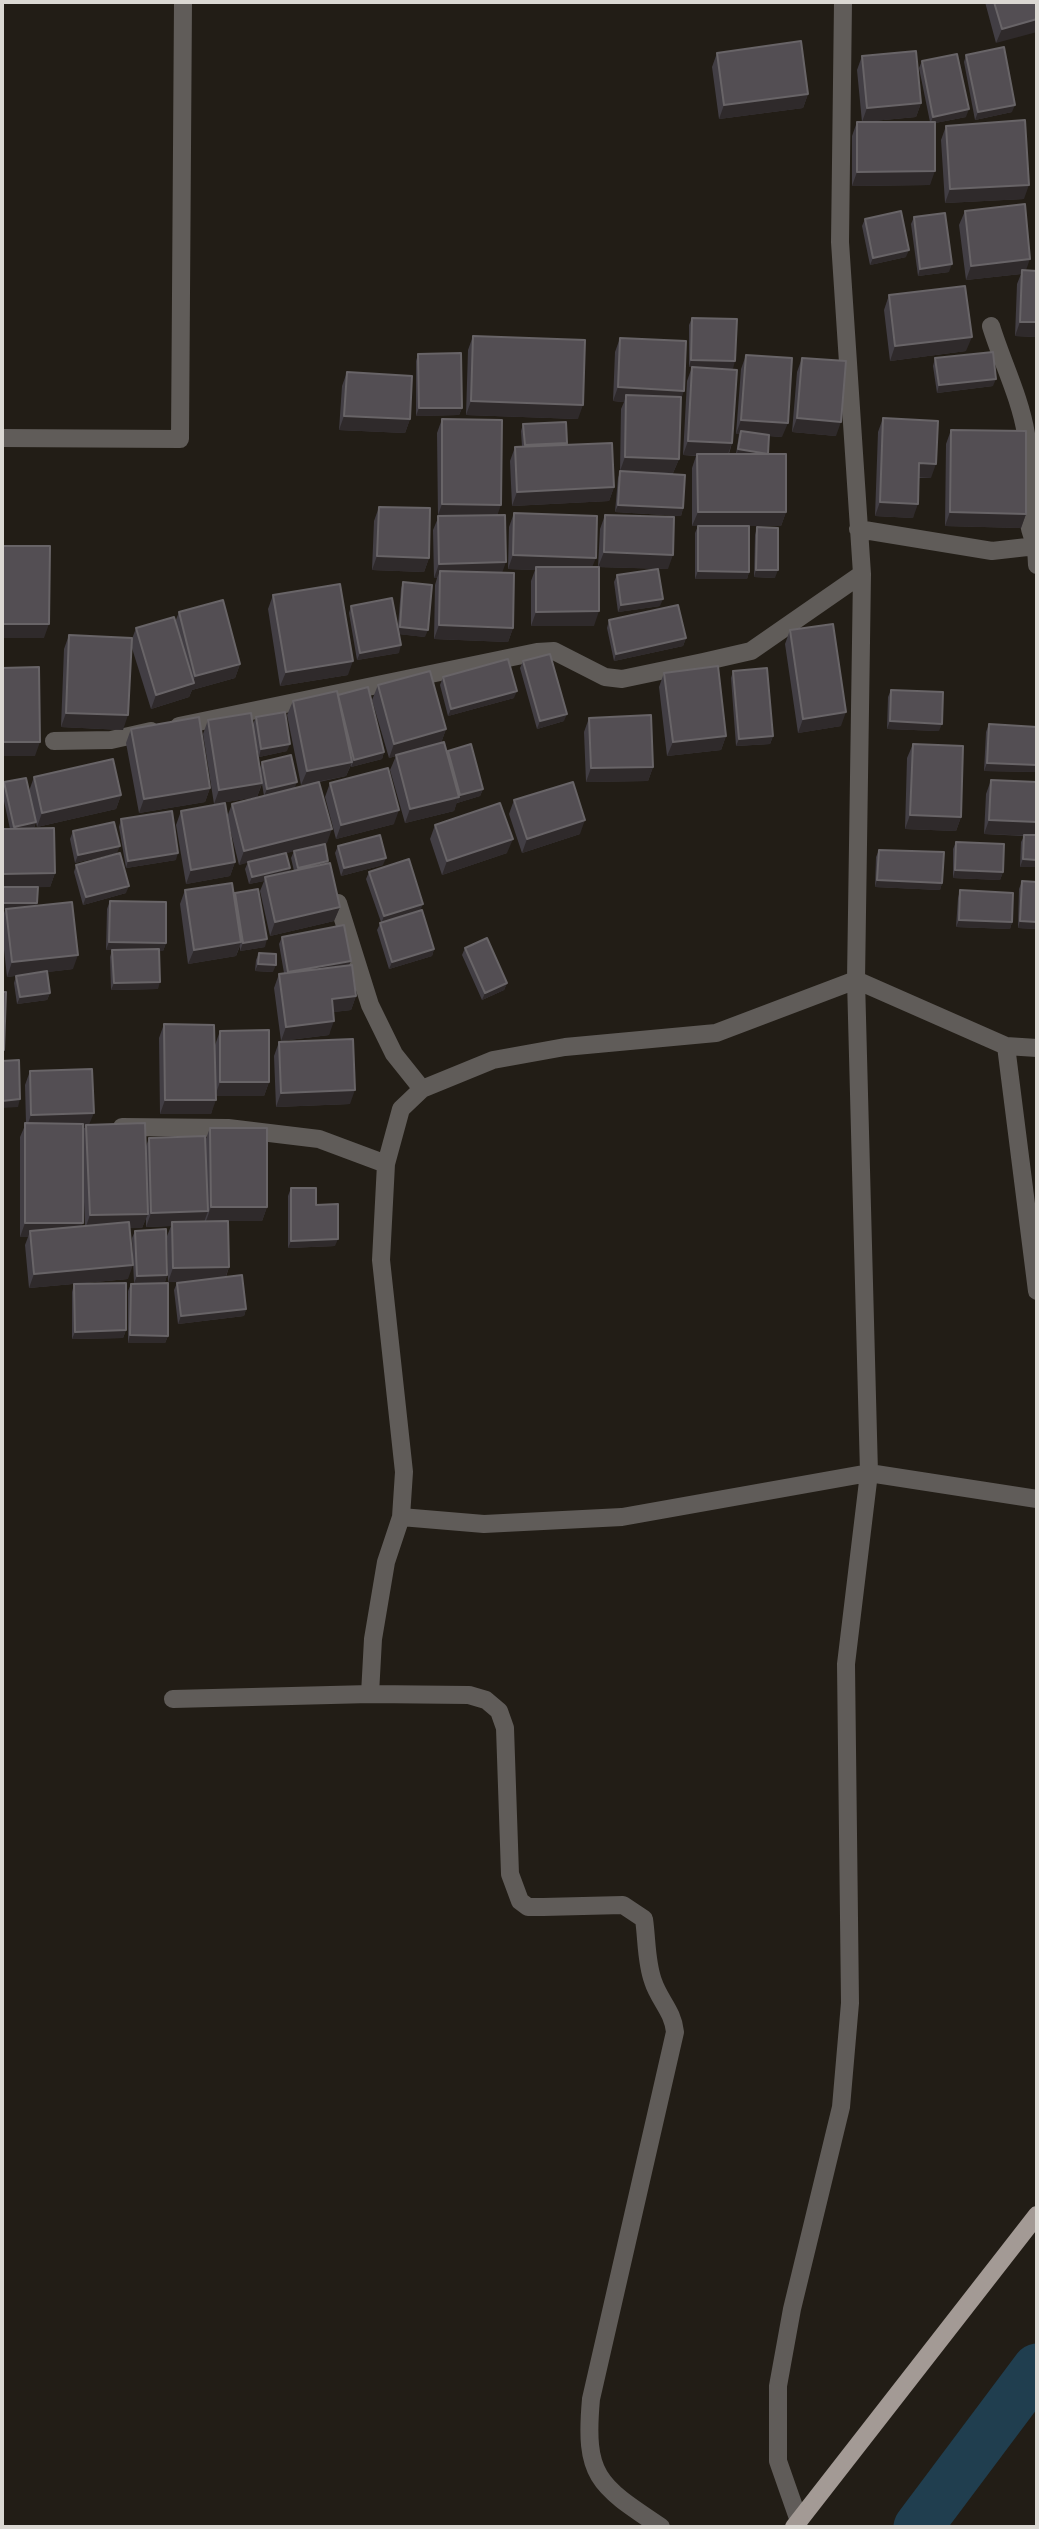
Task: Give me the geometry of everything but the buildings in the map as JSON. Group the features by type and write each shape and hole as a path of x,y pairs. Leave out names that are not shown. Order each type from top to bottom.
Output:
{"main road":[{"path":"797,2524 1037,2215"}],"street":[{"path":"2,438 180,439 183,2"},
{"path":"797,2524 778,2461 778,2386 792,2309 841,2107 850,2003 846,1664 869,1473 856,980 862,575 840,242 843,2"},
{"path":"991,326 1003,368 1019,404 1027,436 1026,524 1036,546 1037,565"},
{"path":"858,529 992,551 1036,546"},
{"path":"54,741 111,740 537,652 554,651 606,677 622,679 649,674 751,651 862,575"},
{"path":"338,903 370,1005 394,1054 422,1088"},
{"path":"370,1694 373,1639 386,1562 401,1517 404,1472 381,1260 386,1164 401,1109 422,1088 493,1060 565,1047 716,1033 856,980 1006,1046 1037,1048"},
{"path":"1006,1046 1037,1291"},
{"path":"107,1126 228,1128 319,1139 386,1164"},
{"path":"401,1517 484,1524 622,1517 869,1473 1037,1499"},
{"path":"173,1699 370,1694 469,1695 486,1700 499,1711 505,1728 510,1874 520,1901 536,1907 623,1905 645,1920 649,1969 654,1986 674,2019 675,2032 591,2399 587,2440 593,2468 605,2484 623,2502 661,2527"}],"waterway":[{"path":"918,2527 1037,2368"}]}
